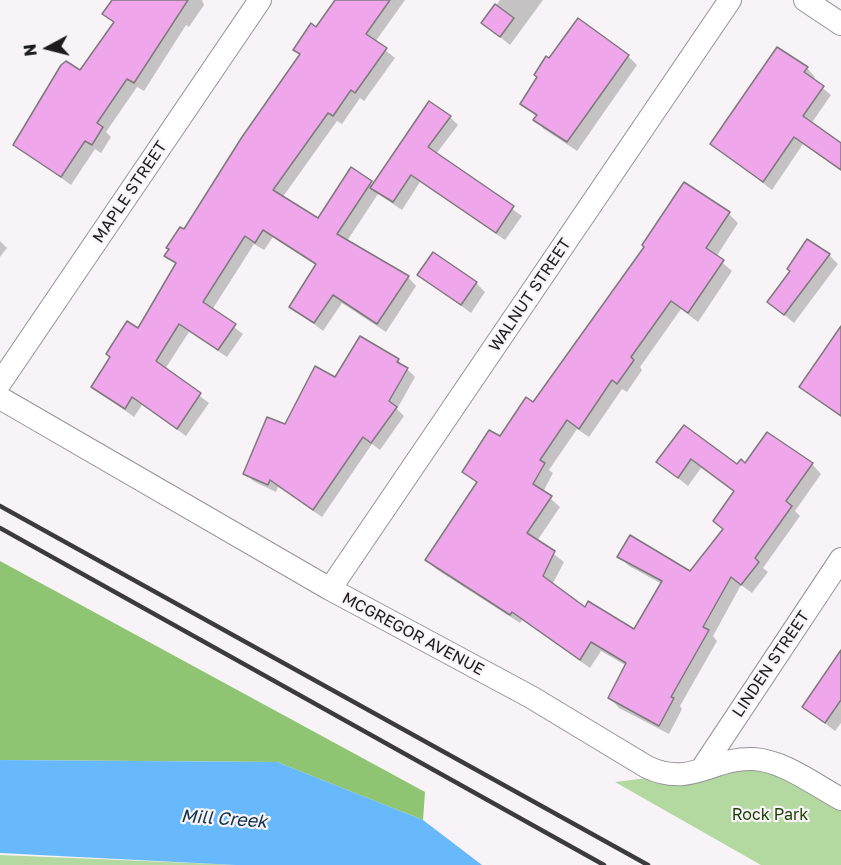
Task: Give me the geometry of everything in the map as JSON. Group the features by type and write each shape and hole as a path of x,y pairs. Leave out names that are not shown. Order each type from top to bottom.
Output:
{"street":[{"name":"MAPLE STREET","path":"0,384 260,0"},
{"name":"WALNUT STREET","path":"330,590 730,0"},
{"path":"806,0 841,24"},
{"name":"MCGREGOR AVENUE","path":"0,398 330,590 531,697 647,767 666,776 753,759 773,763 841,799"},
{"name":"LINDEN STREET","path":"701,770 841,559"}],"green space":[{"path":"0,561 425,792 423,820 277,762 0,760"},
{"name":"Rock Park","path":"753,759 841,799 841,865 761,865 615,782 688,773"},
{"path":"0,855 240,865 0,865"}],"water":[{"name":"Mill Creek","path":"0,760 277,762 423,820 482,865 235,865 0,853"}],"building":[{"path":"112,0 188,0 134,83 127,79 97,123 103,127 92,145 85,141 61,177 13,145 61,65 66,61 80,70 114,22 102,14"},
{"path":"335,0 390,0 366,34 387,48 355,93 351,90 333,116 328,113 273,190 318,218 351,167 372,181 337,234 409,276 377,324 333,295 314,323 289,307 316,264 263,230 255,243 245,236 203,302 236,324 218,350 179,324 156,361 201,393 177,429 132,397 125,409 91,387 110,357 106,354 127,321 138,328 176,263 164,256 169,249 166,248 180,227 184,229 242,137 300,54 293,50 311,23 316,27"},
{"path":"495,4 514,18 500,37 481,23"},
{"path":"578,18 629,55 567,142 533,120 537,115 520,104 537,77 534,75 546,56 549,58"},
{"path":"777,47 808,67 804,72 824,86 803,116 841,143 841,170 794,137 763,182 710,144"},
{"path":"429,101 451,116 428,147 514,206 496,233 411,175 393,202 370,188"},
{"path":"684,182 730,212 706,248 724,260 688,313 671,301 631,357 634,360 617,384 612,380 579,429 567,420 540,460 545,463 533,484 552,496 527,533 555,551 543,576 585,607 588,601 634,629 662,581 617,557 630,535 690,571 723,529 713,521 734,491 691,459 678,478 656,462 684,425 737,464 741,459 745,463 767,432 813,463 786,501 792,506 755,558 759,562 741,585 731,577 703,627 709,630 671,697 674,698 659,726 608,698 626,663 591,642 580,660 512,612 510,615 425,560 477,482 462,472 489,430 500,436 526,397 533,402 644,247 642,245"},
{"path":"807,239 830,254 784,315 767,302 790,271 787,269"},
{"path":"433,252 477,282 461,305 417,275"},
{"path":"841,326 841,416 799,387"},
{"path":"360,336 399,359 397,362 408,368 389,401 397,407 371,443 363,437 313,510 270,480 268,485 243,474 267,417 285,424 315,366 335,377"},
{"path":"841,650 841,700 825,723 802,707"}],"railway":[{"path":"0,506 648,865"},
{"path":"0,528 604,865"}]}
